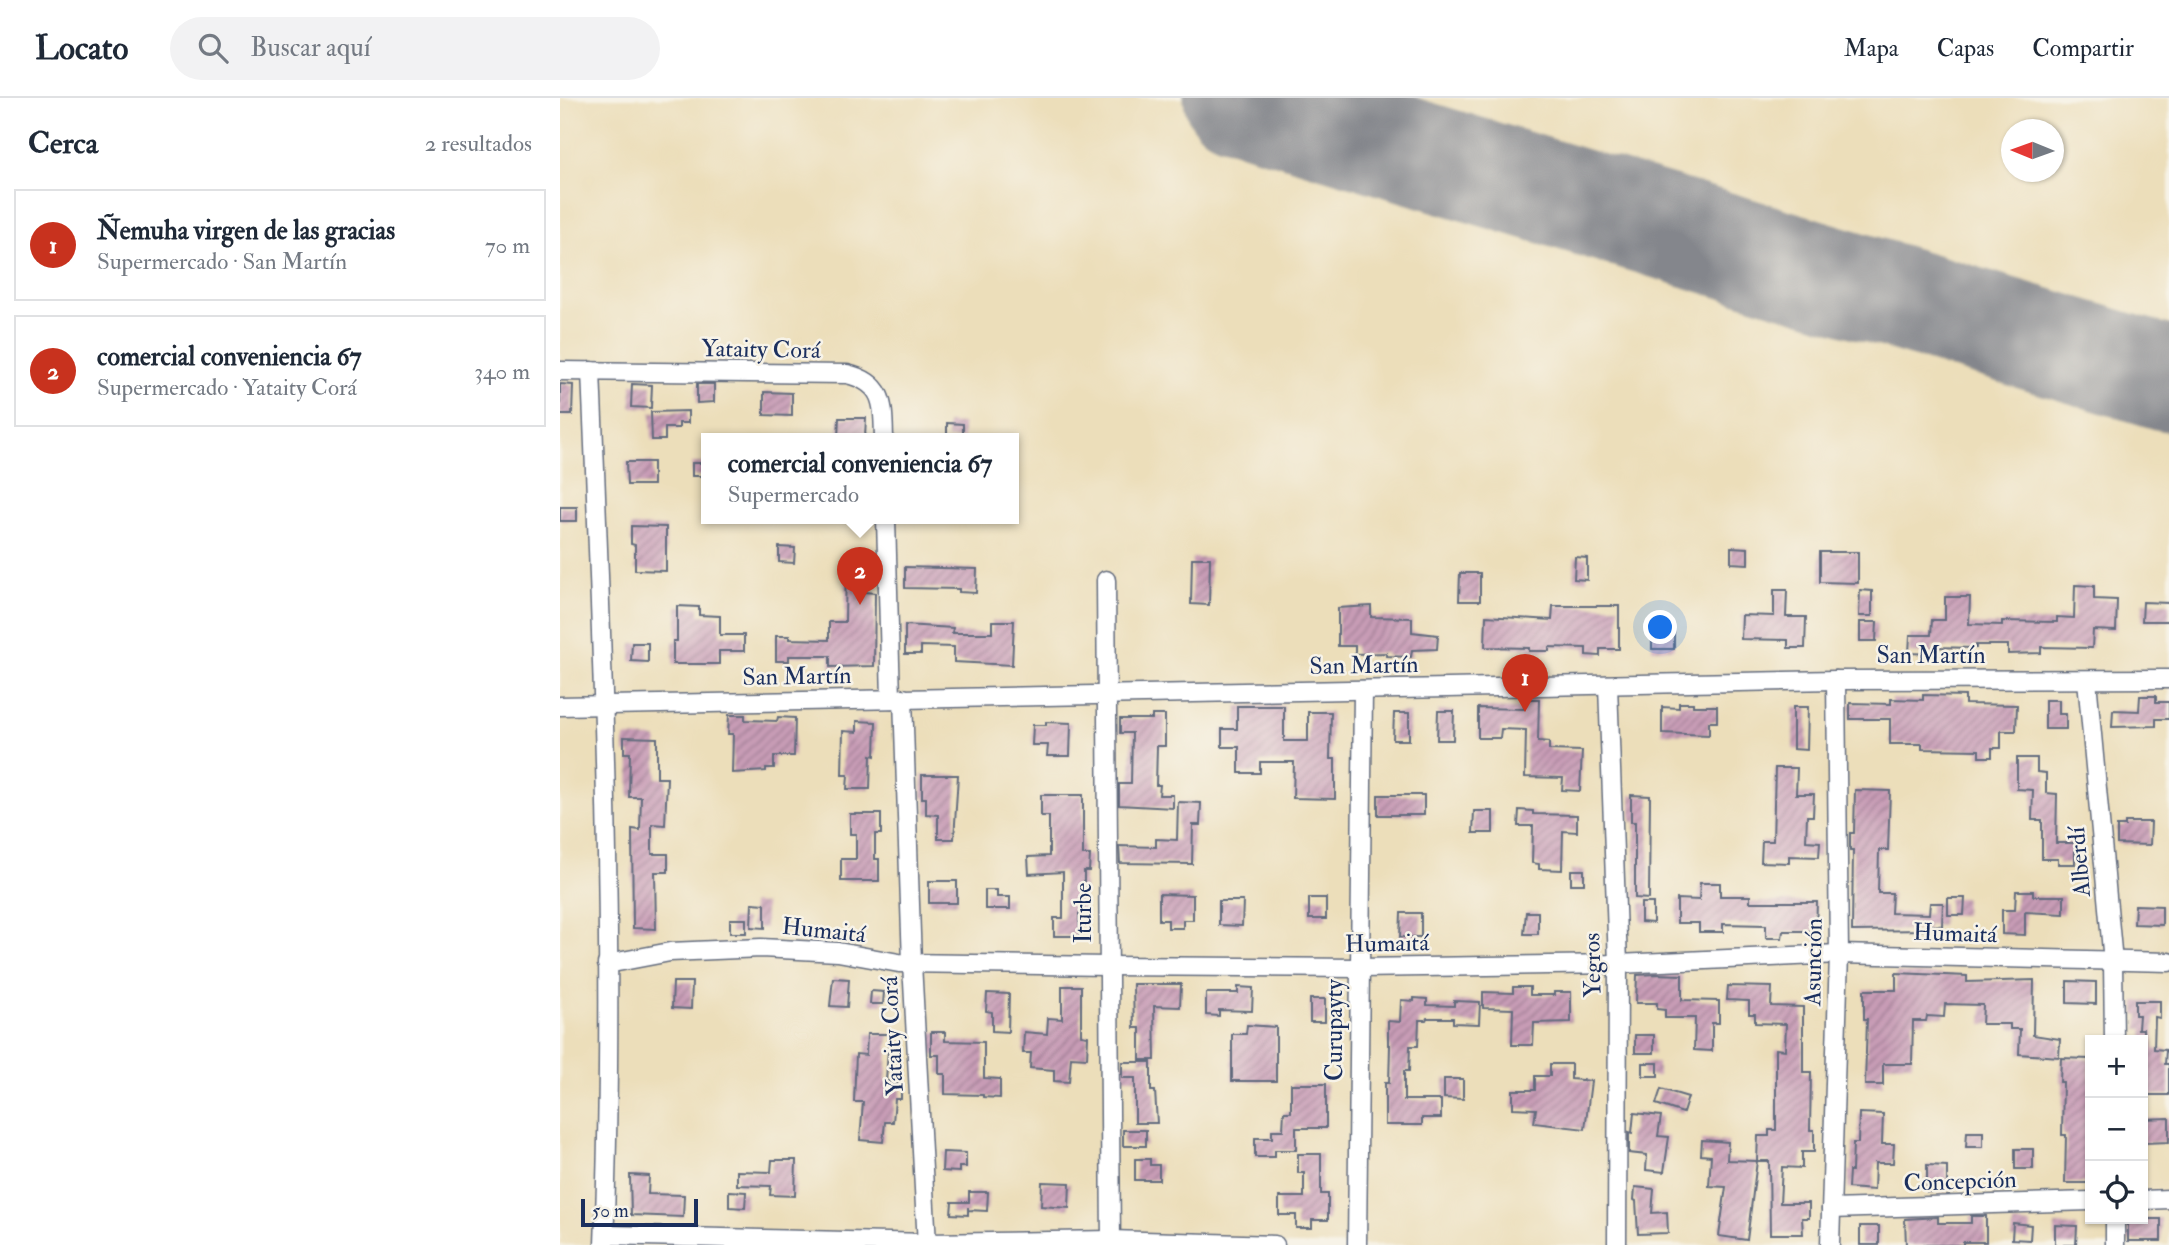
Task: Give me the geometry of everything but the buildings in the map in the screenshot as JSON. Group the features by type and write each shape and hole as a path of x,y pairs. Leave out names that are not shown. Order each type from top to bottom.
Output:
{"street":[{"name":"Yataity Corá","path":"560,371 847,374 865,379 879,394 883,405 884,433"},
{"path":"590,371 604,705 607,964 605,1240 1275,1245"},
{"name":"Yataity Corá","path":"886,524 928,1244"},
{"name":"Iturbe","path":"1106,580 1111,1242"},
{"name":"San Martín","path":"560,706 1836,680 2169,679"},
{"name":"Asunción","path":"1830,1245 1839,954 1836,680"},
{"name":"Alberdí","path":"2087,680 2113,962 2114,1035"},
{"name":"Yegros","path":"1608,685 1618,964 1616,1245"},
{"name":"Curupayty","path":"1357,1245 1363,690"},
{"name":"Humaitá","path":"607,964 670,952 761,948 838,952 880,961 912,963 1107,966 1360,968 1618,964 1839,954 2169,962"},
{"path":"2148,1200 2169,1199"},
{"name":"Concepción","path":"1830,1209 2085,1201"},
{"path":"2115,1224 2115,1245"}],"runway":[{"path":"1236,98 2169,379"}],"place":[{"name":"comercial conveniencia 67","path":"860,605"},
{"name":"Ñemuha virgen de las gracias","path":"1525,712"}]}
